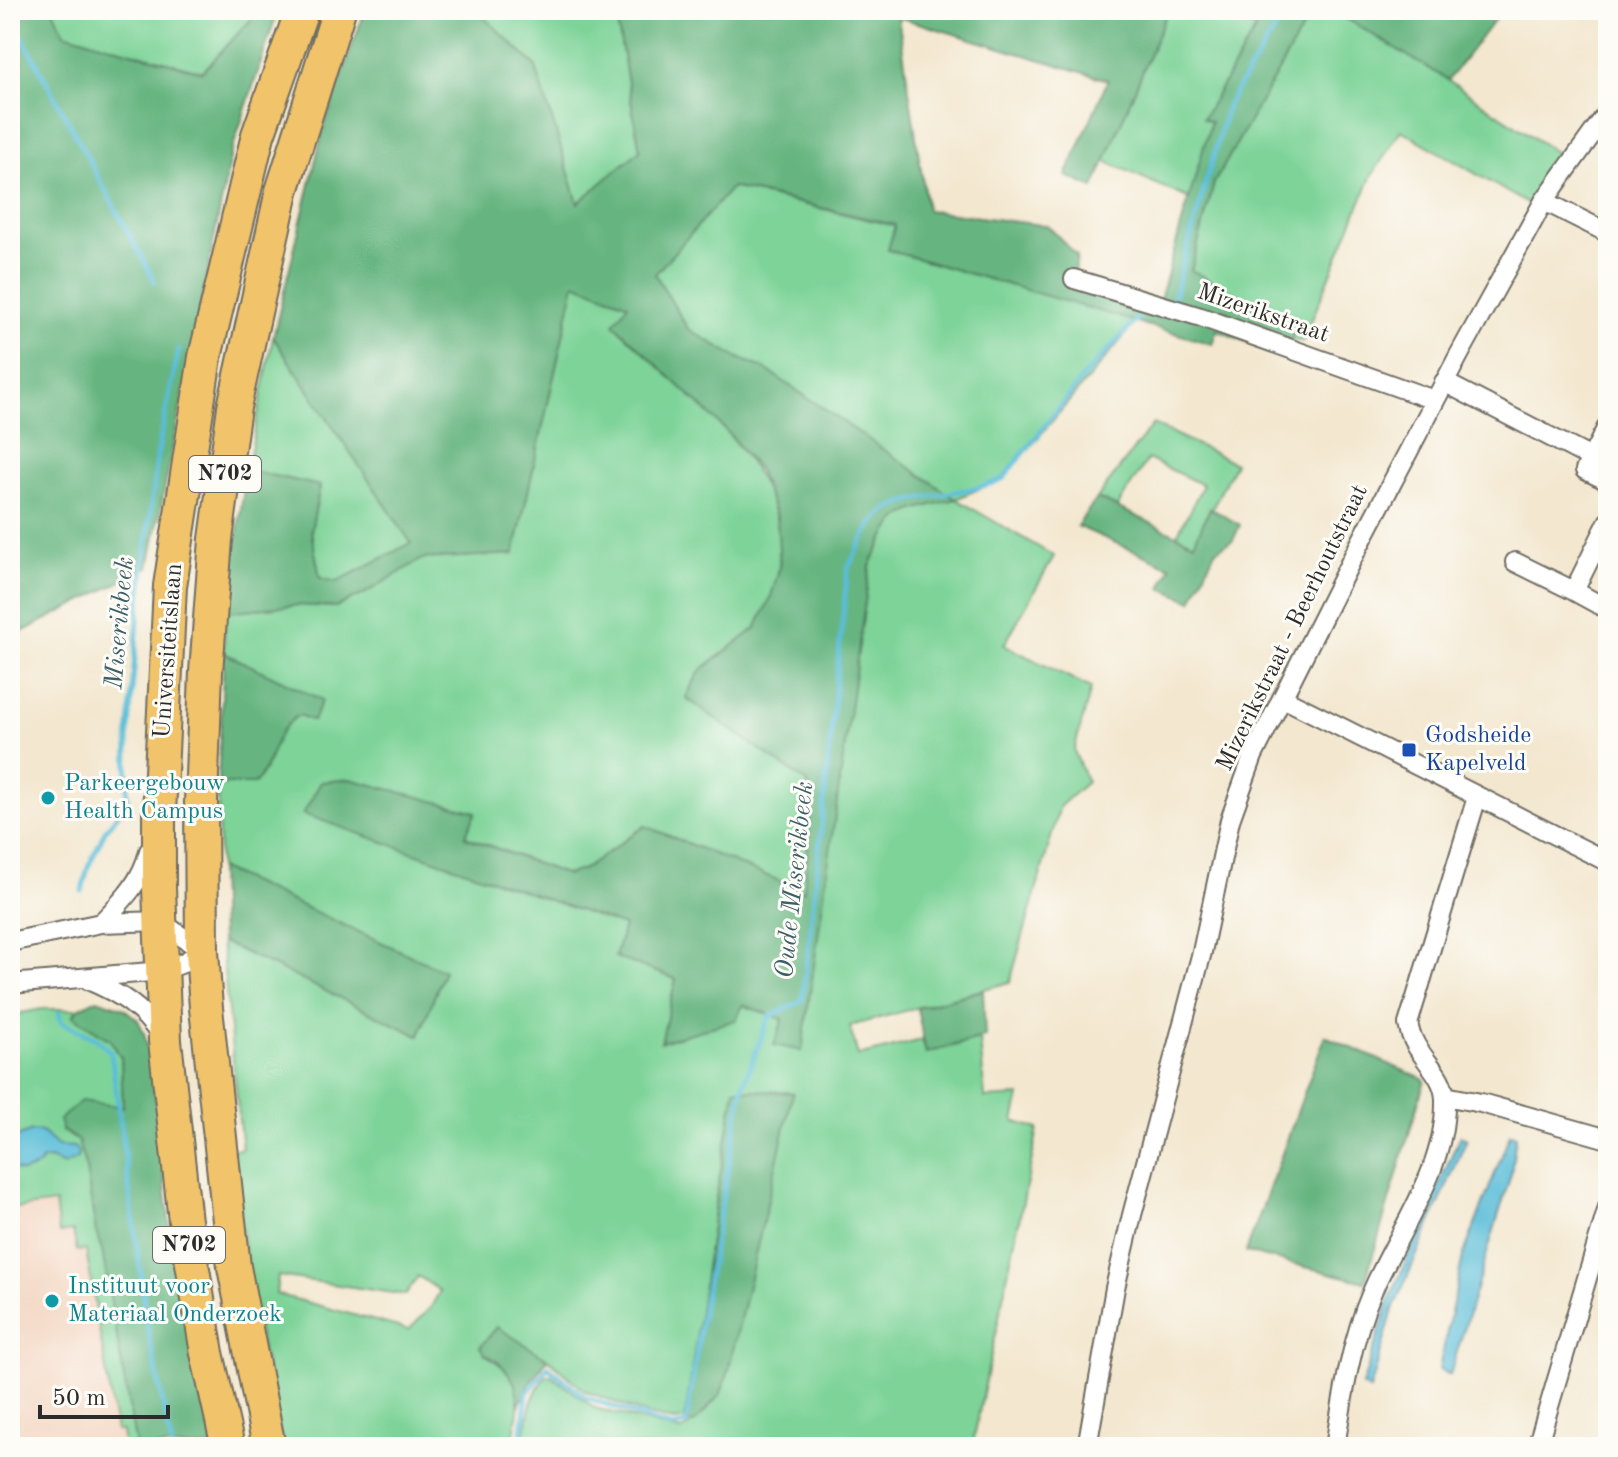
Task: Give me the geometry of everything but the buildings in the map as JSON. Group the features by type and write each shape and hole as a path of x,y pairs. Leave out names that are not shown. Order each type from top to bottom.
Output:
{"highway":[{"name":"Universiteitslaan","path":"228,1447 207,1353 185,1221 165,1041 159,814 170,586 205,357 258,135 302,10"},
{"name":"Universiteitslaan","path":"269,1447 234,1267 217,1127 202,951 201,802 206,672 216,539 234,407 282,191 339,10"}],"street":[{"name":"Mizerikstraat - Beerhoutstraat","path":"1087,1447 1120,1265 1202,952 1230,820 1253,756 1434,400 1544,201 1608,112"},
{"path":"1544,201 1608,233"},
{"name":"Mizerikstraat","path":"1074,279 1201,317 1434,400"},
{"path":"1444,382 1591,458"},
{"path":"1608,425 1585,470 1608,481"},
{"path":"1574,591 1608,522"},
{"path":"1515,562 1607,609"},
{"path":"1283,698 1608,862"},
{"path":"1335,1447 1345,1387 1370,1296 1405,1227 1442,1132 1445,1096 1437,1076 1416,1050 1408,1024 1477,797"},
{"path":"101,923 127,897 145,870 159,814"},
{"path":"10,942 101,923 160,921 202,951 162,971 10,984"},
{"path":"85,979 120,994 154,1025 165,1041"},
{"path":"1445,1096 1481,1103 1608,1139"},
{"path":"1537,1447 1608,1207"}],"shaded area":[{"path":"47,1022 162,1447 10,1447 10,1032"}],"green space":[{"path":"10,10 53,10 64,33 202,72 260,10 278,10 231,153 149,567 10,638"},
{"path":"53,10 260,10 203,72 63,33"},
{"path":"365,10 476,10 535,65 578,203 640,150 615,10 1168,10 1094,188 1066,176 1108,80 898,17 927,210 1048,226 1077,256 1073,284 1159,303 1211,122 1203,118 1256,29 1231,14 1233,10 1313,10 1214,183 1191,270 1296,328 1284,357 1217,330 1212,344 888,250 895,225 732,187 655,274 688,329 736,357 765,369 956,499 901,517 887,534 870,566 802,1051 774,1045 783,1019 743,1005 736,1020 661,1042 676,979 615,957 624,926 303,814 321,782 350,779 476,812 465,837 567,875 586,868 645,826 804,891 811,808 808,783 686,698 700,671 756,628 770,599 780,567 777,517 758,470 726,430 614,324 628,304 575,283 514,554 422,559 336,607 297,605 225,612 247,470 320,486 311,531 320,578 337,582 411,543 273,337 324,126"},
{"path":"476,10 615,10 640,151 578,203 535,65"},
{"path":"1168,10 1233,10 1232,14 1256,29 1204,117 1211,121 1190,199 1105,161"},
{"path":"1313,10 1332,10 1448,80 1561,156 1533,207 1401,130 1371,177 1303,341 1290,340 1295,328 1191,271 1214,183"},
{"path":"1332,10 1502,10 1448,80"},
{"path":"731,187 895,226 888,250 1137,321 1004,478 956,499 1054,556 1004,645 1091,688 1074,751 1087,782 1060,806 1010,982 850,1026 858,1056 922,1040 926,1053 980,1039 985,1098 1020,1096 1014,1121 1038,1129 972,1447 522,1447 532,1401 546,1376 552,1376 595,1408 681,1431 703,1414 719,1392 727,1376 792,1093 736,1089 715,1204 685,1419 675,1421 649,1415 585,1391 548,1359 484,1354 509,1373 518,1393 519,1405 511,1447 283,1447 251,1299 231,1150 242,1149 221,941 419,1036 444,971 219,868 218,784 254,784 266,767 273,744 284,725 322,700 224,653 225,612 297,605 336,607 364,594 422,558 514,554 575,282 629,304 614,324 716,420 745,456 767,494 779,535 777,579 758,625 746,638 707,665 696,677 686,698 808,783 811,808 804,892 645,826 586,868 567,875 465,836 475,812 303,813 624,926 615,957 676,979 662,1041 742,1005 783,1019 801,1051 870,566 892,522 905,512 955,499 765,369 736,357 688,329 655,274","holes":["278,1276 406,1295 418,1276 440,1291 431,1307 409,1330 276,1294"]},
{"path":"273,337 412,543 336,582 320,578 311,530 320,486 247,470"},
{"path":"1153,424 1235,463 1195,543 1177,535 1203,485 1148,459 1117,507 1097,498"},
{"path":"1097,498 1194,543 1210,508 1240,525 1233,540 1215,551 1192,601 1161,588 1171,567 1077,526"},
{"path":"224,653 322,700 313,721 299,715 289,722 254,784 218,784"},
{"path":"219,868 444,971 419,1036 221,941"},
{"path":"983,990 985,1037 926,1053 917,1008"},
{"path":"97,999 123,1008 138,1020 144,1033 152,1069 172,1247 199,1386 215,1447 136,1447 86,1169 78,1141 62,1130 59,1120 81,1101 123,1107 121,1057 110,1040 73,1016 78,1009"},
{"path":"42,1009 78,1009 73,1016 110,1040 121,1057 123,1108 62,1131 78,1141 86,1169 136,1447 124,1447 122,1431 116,1431 86,1250 77,1251 73,1231 59,1233 55,1203 10,1209 10,1123 16,1115 10,1015"},
{"path":"1325,1036 1425,1080 1365,1282 1246,1252"},
{"path":"735,1089 793,1093 727,1376 720,1395 693,1424 685,1419 715,1204"},
{"path":"497,1327 548,1359 529,1384 519,1406 510,1375 480,1347"}],"water":[{"path":"32,1131 42,1132 58,1146 74,1147 78,1152 77,1158 64,1165 50,1159 43,1160 37,1167 22,1172 11,1167 10,1140"},
{"path":"1510,1134 1516,1135 1511,1174 1450,1375 1439,1369 1463,1256"},
{"path":"1460,1136 1467,1139 1393,1310 1370,1390 1362,1386 1390,1298"}],"waterway":[{"name":"Oude Miserikbeek","path":"1173,300 1228,104 1287,10"},
{"name":"Miserikbeek","path":"10,14 155,282"},
{"name":"Oude Miserikbeek","path":"520,1447 527,1393 548,1367 585,1397 672,1427 686,1424 704,1301 743,1086 769,1017 802,1001 848,568 862,540 880,515 891,508 1004,478 1082,378 1139,317"},
{"name":"Miserikbeek","path":"82,891 88,867 105,831 127,803 128,739 139,608 158,450 179,349"},
{"name":"Miserikbeek","path":"59,1013 61,1022 98,1040 111,1053 149,1336 172,1447"}],"place":[{"name":"Godsheide Kapelveld","path":"1409,750"},
{"name":"Parkeergebouw Health Campus","path":"48,798"},
{"name":"Instituut voor Materiaal Onderzoek","path":"52,1301"}]}
